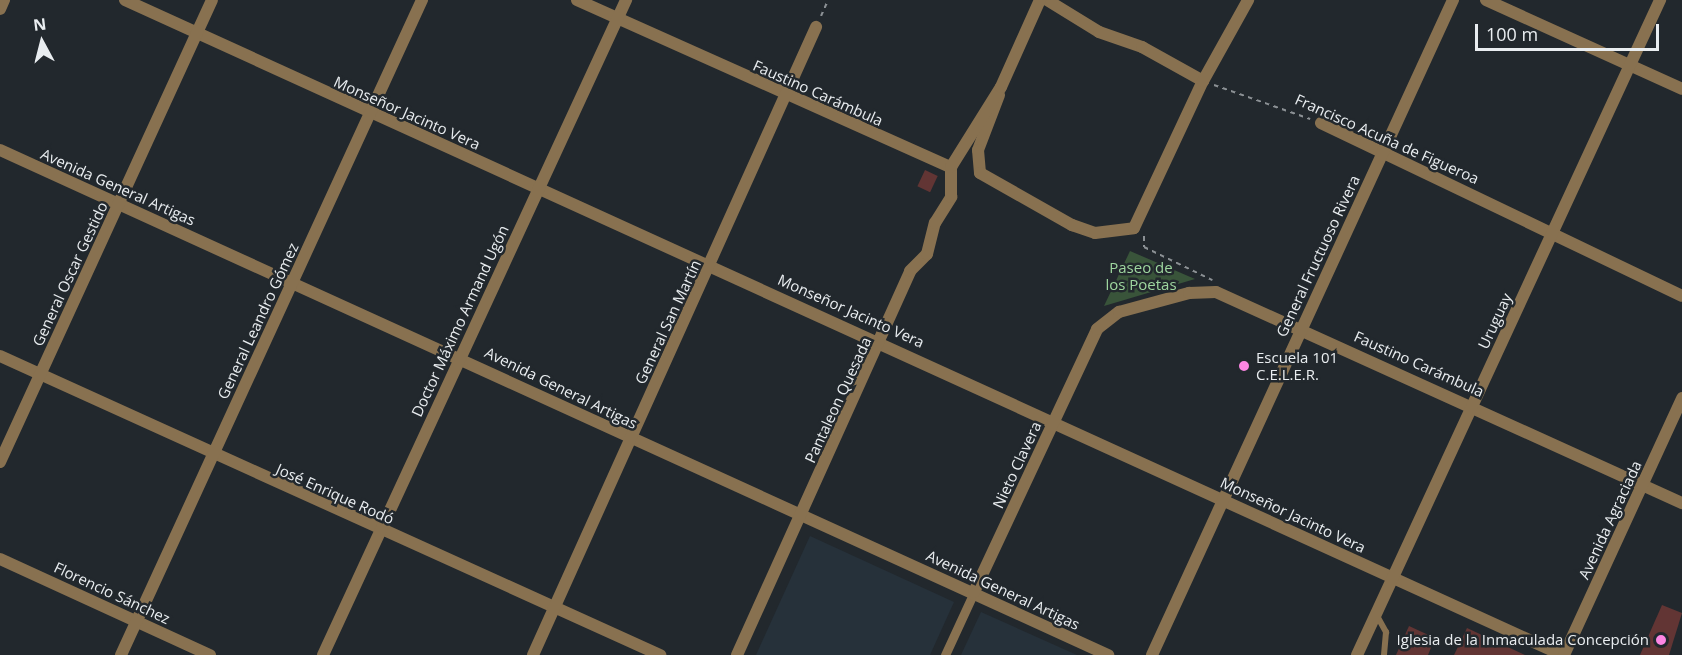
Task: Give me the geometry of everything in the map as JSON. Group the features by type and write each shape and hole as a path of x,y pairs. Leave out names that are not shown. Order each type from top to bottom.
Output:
{"street":[{"path":"0,9 4,0"},
{"name":"Monseñor Jacinto Vera","path":"125,0 370,114 881,341 1563,655"},
{"name":"General Oscar Gestido","path":"0,462 212,0"},
{"name":"General Leandro Gómez","path":"121,655 422,0"},
{"name":"Faustino Carámbula","path":"577,0 678,49 718,60 753,83 951,167"},
{"name":"Doctor Máximo Armand Ugón","path":"323,655 378,530 626,0"},
{"path":"1040,0 1001,87 976,159 976,168 989,178 1072,225 1095,233 1134,228 1203,81 1248,0"},
{"path":"1047,0 1099,32 1142,46 1203,81"},
{"name":"General Fructuoso Rivera","path":"1152,655 1221,498 1302,329 1453,0"},
{"path":"1486,0 1682,89"},
{"name":"Uruguay","path":"1357,655 1660,0"},
{"name":"General San Martín","path":"533,655 711,265 816,27"},
{"path":"951,167 1001,87"},
{"name":"Francisco Acuña de Figueroa","path":"1322,123 1383,150 1682,296"},
{"name":"Avenida General Artigas","path":"0,150 461,356 631,438 974,592 1108,655"},
{"name":"Pantaleon Quesada","path":"737,655 881,341 910,271 927,254 935,223 951,197 951,167"},
{"name":"Faustino Carámbula","path":"1136,307 1189,293 1215,292 1473,404 1682,502"},
{"name":"Nieto Clavera","path":"945,655 1098,329 1107,319 1136,307"},
{"name":"José Enrique Rodó","path":"0,356 378,530 660,655"},
{"name":"Avenida Agraciada","path":"1563,655 1682,398"},
{"name":"Florencio Sánchez","path":"0,558 210,655"}],"lane":[{"path":"1376,614 1386,632 1384,655"}],"path":[{"path":"816,27 828,0"},
{"name":"Francisco Acuña de Figueroa","path":"1203,81 1322,123"},
{"path":"1134,228 1144,232 1144,247 1212,278 1215,292"}],"shaded area":[{"path":"810,536 954,602 930,655 756,655"},
{"path":"981,612 1077,655 961,655"}],"green space":[{"name":"Paseo de los Poetas","path":"1130,251 1195,279 1104,306"}],"building":[{"path":"925,170 938,176 930,192 917,186"},
{"name":"Iglesia de la Inmaculada Concepción","path":"1662,605 1682,613 1669,655 1640,655"},
{"path":"1409,626 1435,638 1428,655 1396,655"},
{"path":"1467,628 1525,655 1454,655"}],"place":[{"name":"Escuela 101 C.E.L.E.R.","path":"1244,366"},
{"name":"Iglesia de la Inmaculada Concepción","path":"1661,640"}]}
